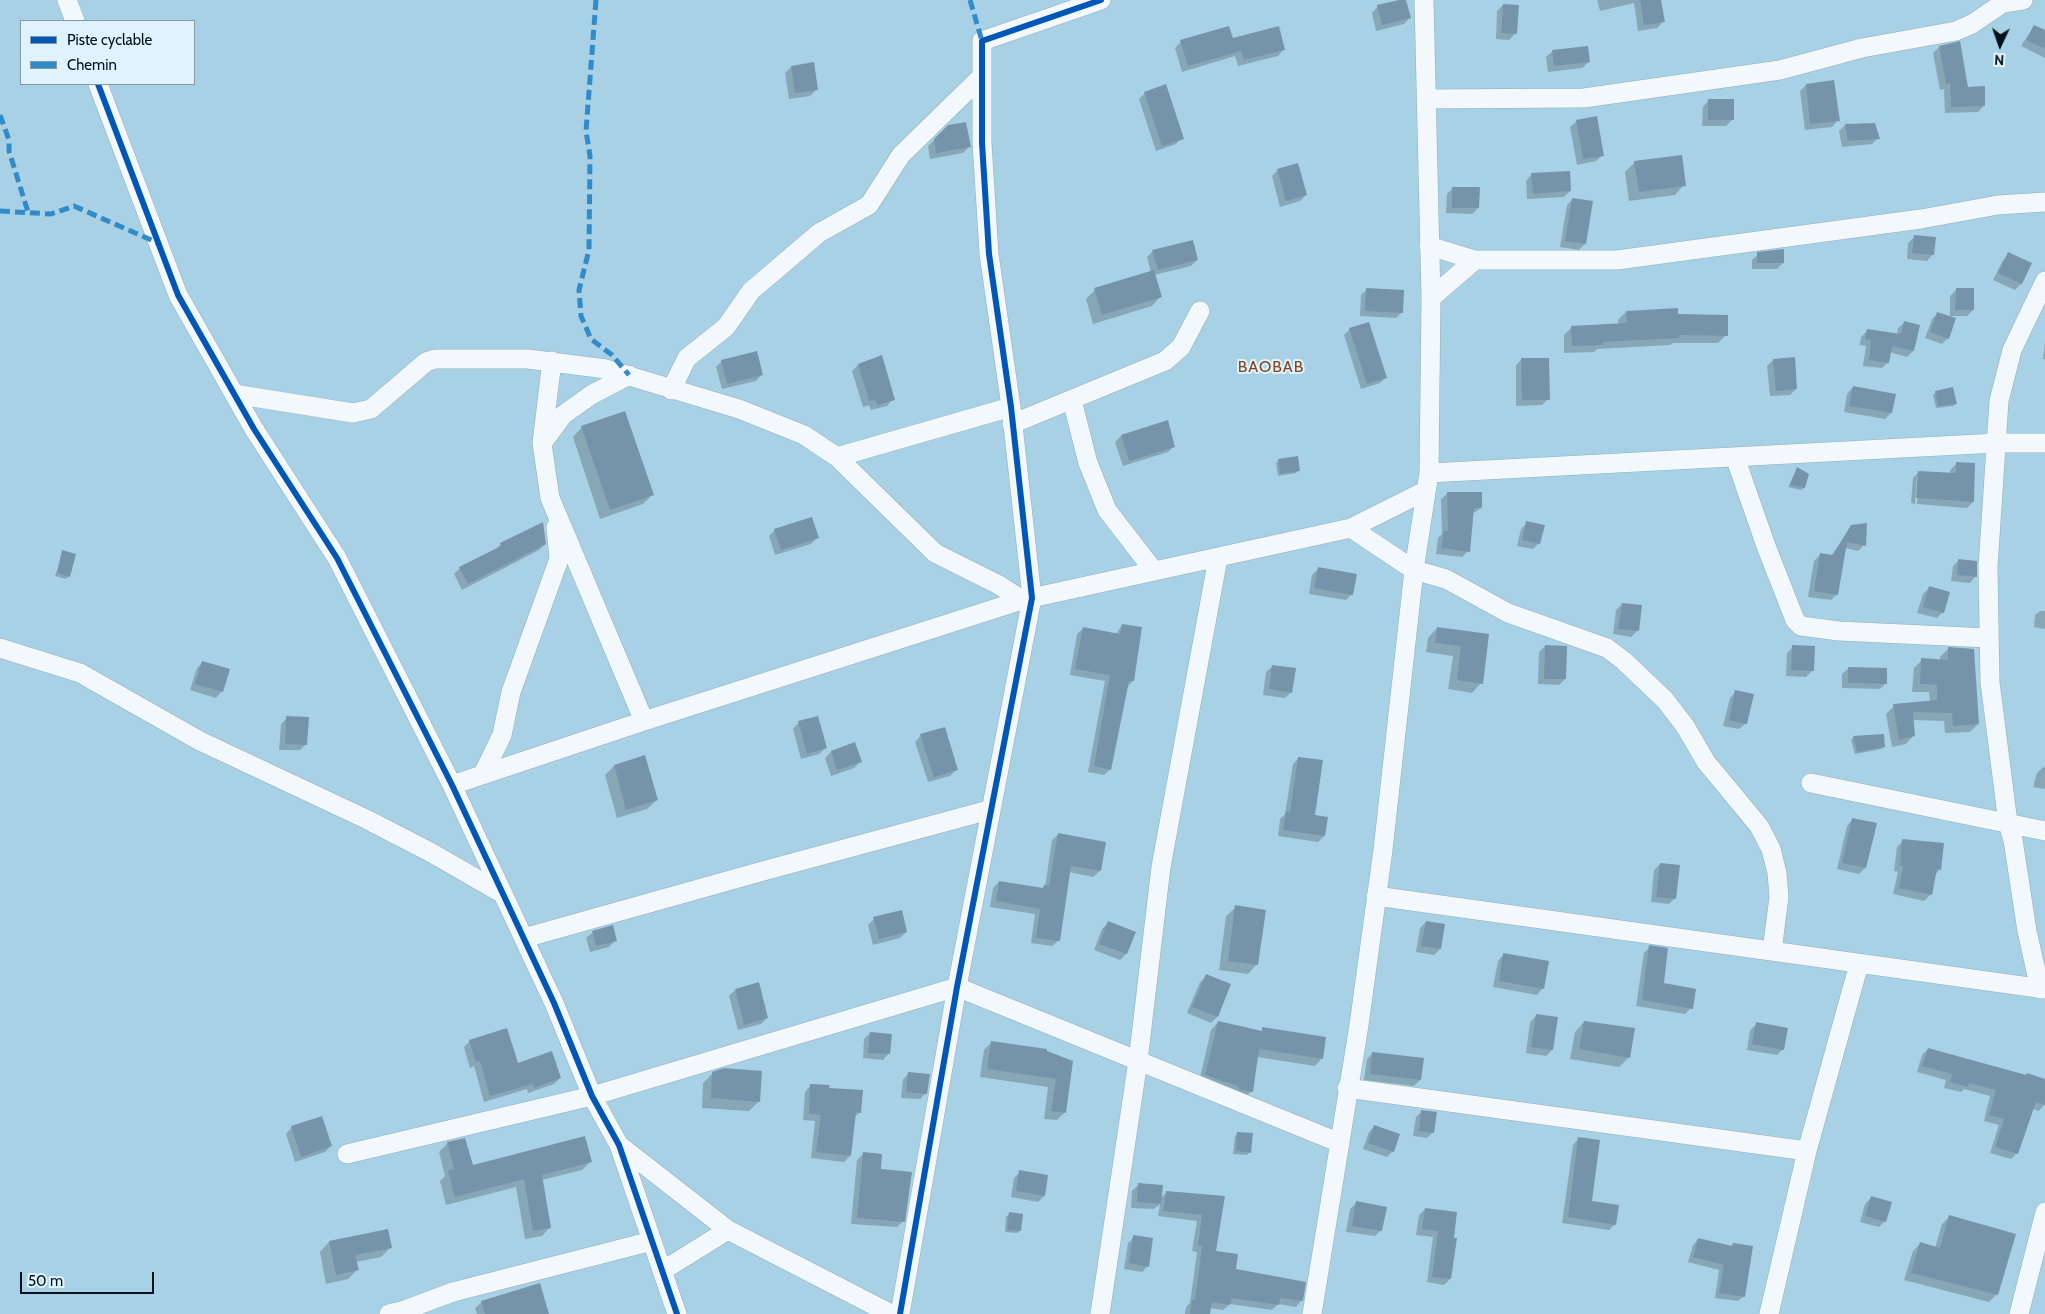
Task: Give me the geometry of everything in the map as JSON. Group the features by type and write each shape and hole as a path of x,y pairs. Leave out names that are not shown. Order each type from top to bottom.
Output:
{"street":[{"path":"67,0 75,20"},
{"path":"900,1314 1027,599 1011,416 989,254 984,181 982,41 1101,0"},
{"path":"1312,1314 1347,1088 1359,1025 1414,570 1427,482 1431,298 1424,0"},
{"path":"1426,100 1584,98 1780,70 1862,48 1956,31 1972,24 2003,3 2024,0"},
{"path":"671,390 687,358 726,326 751,291 819,233 869,205 901,155 982,76"},
{"path":"98,85 178,295 254,429 337,558 452,784 554,1003 592,1096 619,1145 677,1314"},
{"path":"1429,246 1475,260 1617,260 1921,219 1998,205 2045,202"},
{"path":"1431,298 1475,260"},
{"path":"1376,896 2042,989 2027,931 2013,840 2008,823 1990,682 1988,638 1991,496 1999,402 2012,350 2045,281"},
{"path":"837,457 1072,400 1165,361 1181,347 1200,311"},
{"path":"234,394 353,413 371,409 426,362 435,359 512,358 552,361 606,369 739,409 804,435 837,457 935,553 1027,599"},
{"path":"552,361 542,443 550,498 644,721"},
{"path":"542,443 563,415 591,394 629,376"},
{"path":"1072,400 1088,463 1106,510 1154,571"},
{"path":"452,784 1027,599 1351,528 1427,482 1735,457 1997,443 2045,443"},
{"path":"1735,457 1782,587 1795,620 1801,626 1839,631 1988,638"},
{"path":"483,774 502,735 511,692 559,559 555,511"},
{"path":"1351,528 1414,570 1446,578 1508,613 1607,648 1624,661 1665,700 1685,726 1706,762 1759,826 1771,849 1777,874 1779,897 1772,951"},
{"path":"1100,1314 1138,1061 1161,867 1218,558"},
{"path":"0,648 80,673 200,741 366,819 430,852 503,894"},
{"path":"1811,783 2045,831"},
{"path":"524,938 989,810"},
{"path":"1769,1314 1807,1151 1859,964"},
{"path":"347,1154 592,1096 957,987 1340,1143"},
{"path":"1347,1088 1807,1151"},
{"path":"619,1145 728,1230 891,1314"},
{"path":"2019,1314 2036,1282 2045,1212"},
{"path":"662,1271 728,1230"},
{"path":"389,1314 453,1292 652,1241"}],"building":[{"path":"1406,0 1411,18 1382,25 1377,5"},
{"path":"1640,0 1661,0 1665,22 1644,25"},
{"path":"1503,4 1519,5 1517,34 1501,33"},
{"path":"2034,25 2045,30 2045,49 2026,40"},
{"path":"1229,26 1233,38 1279,26 1285,50 1244,60 1241,51 1188,66 1180,40"},
{"path":"1960,41 1968,87 1985,86 1985,106 1951,107 1950,83 1946,84 1939,46"},
{"path":"1588,46 1590,62 1554,66 1552,50"},
{"path":"814,62 818,90 795,93 791,66"},
{"path":"1834,80 1840,121 1810,124 1806,84"},
{"path":"1166,84 1184,139 1162,146 1144,92"},
{"path":"1708,99 1734,99 1734,120 1708,120"},
{"path":"1597,116 1604,156 1583,159 1576,120"},
{"path":"966,122 971,147 936,153 934,139 948,125"},
{"path":"1875,123 1880,139 1848,141 1845,124"},
{"path":"1682,155 1686,186 1639,192 1634,161"},
{"path":"1298,163 1307,195 1286,201 1277,169"},
{"path":"1570,171 1571,191 1533,194 1531,173"},
{"path":"1452,187 1480,187 1479,208 1452,208"},
{"path":"1572,198 1593,201 1586,244 1565,241"},
{"path":"1914,235 1936,237 1934,255 1912,253"},
{"path":"1193,240 1198,260 1158,270 1152,250"},
{"path":"1784,249 1784,263 1757,263 1757,252"},
{"path":"2008,252 2032,263 2022,284 1998,273"},
{"path":"1154,270 1162,297 1102,315 1094,288"},
{"path":"1366,288 1404,290 1403,313 1365,311"},
{"path":"1956,288 1974,288 1974,310 1955,310"},
{"path":"1678,308 1678,314 1728,315 1728,336 1679,335 1679,338 1603,342 1603,345 1572,346 1571,326 1627,323 1626,311"},
{"path":"1937,312 1956,318 1949,339 1930,332"},
{"path":"1904,321 1920,325 1914,351 1892,346 1889,363 1869,360 1871,340 1865,339 1867,329 1901,334"},
{"path":"1369,322 1387,378 1367,384 1349,328"},
{"path":"757,351 763,375 727,384 721,360"},
{"path":"882,355 895,400 878,405 875,400 869,401 858,364"},
{"path":"1795,357 1797,389 1776,391 1773,359"},
{"path":"1521,358 1549,358 1550,400 1522,400"},
{"path":"1853,386 1896,394 1892,413 1849,406"},
{"path":"1953,387 1957,404 1938,406 1935,391"},
{"path":"625,411 654,495 610,510 581,426"},
{"path":"1168,420 1175,447 1129,461 1121,435"},
{"path":"1298,456 1300,471 1280,474 1278,459"},
{"path":"1956,462 1975,463 1974,502 1916,498 1918,471 1956,473"},
{"path":"1797,467 1809,474 1805,488 1790,485"},
{"path":"1447,492 1482,492 1482,508 1474,508 1470,552 1441,548 1444,531 1448,531"},
{"path":"812,517 819,538 781,550 774,529"},
{"path":"1526,521 1545,525 1540,544 1522,540"},
{"path":"543,522 546,544 468,584 459,567 501,546 500,543"},
{"path":"1867,523 1866,546 1847,542 1838,595 1814,591 1820,553 1833,555 1851,525"},
{"path":"62,550 76,554 70,577 57,573"},
{"path":"1958,559 1977,561 1977,577 1957,575"},
{"path":"1318,567 1357,574 1353,595 1314,588"},
{"path":"1929,586 1950,592 1944,613 1923,607"},
{"path":"1622,603 1642,605 1639,631 1618,629"},
{"path":"1122,624 1142,627 1134,681 1129,681 1111,770 1094,766 1110,675 1075,669 1083,627 1120,634"},
{"path":"1437,627 1489,634 1483,684 1457,680 1461,646 1435,643"},
{"path":"1545,645 1567,646 1566,679 1544,679"},
{"path":"1792,645 1815,646 1814,671 1791,670"},
{"path":"1948,647 1974,649 1979,724 1953,726 1952,713 1913,712 1915,736 1899,740 1893,704 1937,700 1937,685 1920,684 1921,658 1948,660"},
{"path":"202,661 230,669 223,692 195,684"},
{"path":"1272,665 1296,668 1292,693 1269,689"},
{"path":"1848,667 1887,668 1887,684 1848,683"},
{"path":"1735,690 1754,694 1747,724 1729,720"},
{"path":"286,716 309,717 307,745 285,744"},
{"path":"818,716 827,748 807,754 798,721"},
{"path":"945,727 958,770 934,777 920,734"},
{"path":"1884,734 1885,747 1857,752 1853,736"},
{"path":"855,742 862,762 837,770 831,751"},
{"path":"645,755 658,800 626,810 614,765"},
{"path":"1298,757 1323,760 1315,815 1328,817 1325,836 1283,830 1286,811 1290,812"},
{"path":"1852,818 1877,823 1866,868 1842,863"},
{"path":"1058,833 1106,842 1101,871 1071,866 1060,941 1036,938 1040,909 996,901 999,881 1043,888 1044,885 1049,886"},
{"path":"1902,839 1944,843 1941,870 1937,869 1932,895 1899,888 1903,866 1900,866"},
{"path":"1660,863 1680,865 1676,899 1656,897"},
{"path":"1235,905 1266,910 1258,965 1228,961"},
{"path":"902,910 907,932 879,939 873,917"},
{"path":"1108,921 1136,932 1127,954 1099,944"},
{"path":"1426,921 1445,924 1441,949 1421,946"},
{"path":"613,925 617,941 596,946 592,931"},
{"path":"1649,945 1668,948 1664,983 1696,989 1693,1009 1642,1000"},
{"path":"1503,953 1549,961 1544,989 1499,981"},
{"path":"1206,974 1231,984 1218,1017 1192,1007"},
{"path":"759,982 768,1018 744,1025 735,989"},
{"path":"1536,1014 1558,1017 1553,1050 1531,1047"},
{"path":"1218,1021 1262,1031 1262,1027 1326,1037 1323,1059 1259,1049 1253,1092 1240,1090 1238,1086 1205,1075"},
{"path":"1584,1021 1635,1028 1630,1058 1579,1049"},
{"path":"1756,1022 1788,1028 1784,1050 1752,1044"},
{"path":"507,1028 518,1063 552,1051 561,1078 534,1088 533,1084 490,1096 480,1061 476,1062 469,1040"},
{"path":"870,1032 892,1034 890,1054 868,1053"},
{"path":"991,1041 1047,1049 1047,1051 1073,1061 1066,1113 1051,1111 1056,1079 987,1069"},
{"path":"1928,1048 2045,1079 2045,1105 2036,1102 2018,1154 1995,1147 2004,1119 1989,1115 1996,1090 1969,1083 1968,1087 1950,1082 1952,1074 1922,1066"},
{"path":"1372,1052 1424,1058 1421,1080 1370,1074"},
{"path":"724,1068 762,1071 760,1102 711,1098 712,1072"},
{"path":"908,1072 930,1074 927,1094 906,1092"},
{"path":"810,1084 830,1085 829,1088 863,1090 861,1113 856,1112 851,1156 816,1152 821,1115 809,1114"},
{"path":"1421,1110 1437,1112 1434,1133 1419,1131"},
{"path":"322,1116 332,1146 301,1157 291,1126"},
{"path":"1374,1125 1400,1134 1394,1152 1368,1143"},
{"path":"1237,1132 1253,1133 1251,1153 1236,1151"},
{"path":"585,1136 592,1162 542,1175 551,1228 533,1231 524,1179 455,1197 448,1171 454,1169 447,1142 465,1138 473,1165"},
{"path":"1578,1137 1600,1140 1592,1201 1619,1205 1616,1225 1568,1217"},
{"path":"863,1152 882,1154 881,1169 912,1172 905,1222 857,1218"},
{"path":"1019,1170 1048,1175 1045,1196 1016,1191"},
{"path":"1138,1183 1163,1185 1161,1204 1137,1202"},
{"path":"1166,1191 1225,1196 1216,1251 1238,1254 1236,1269 1306,1282 1303,1301 1280,1298 1279,1305 1232,1298 1230,1305 1212,1302 1210,1314 1190,1314 1192,1300 1195,1300 1202,1246 1198,1245 1202,1215 1163,1211"},
{"path":"1871,1196 1892,1202 1886,1222 1865,1216"},
{"path":"1356,1201 1387,1207 1382,1231 1352,1226"},
{"path":"1425,1208 1457,1212 1454,1238 1457,1238 1451,1279 1432,1277 1438,1231 1422,1229"},
{"path":"1009,1212 1023,1214 1021,1231 1007,1230"},
{"path":"1949,1215 2016,1234 1998,1295 1911,1273 1920,1242 1940,1248"},
{"path":"388,1229 392,1248 355,1255 359,1270 336,1275 329,1241"},
{"path":"1133,1235 1153,1238 1149,1267 1129,1263"},
{"path":"1698,1238 1732,1246 1733,1243 1753,1246 1745,1297 1719,1293 1724,1265 1693,1257"},
{"path":"540,1283 549,1314 485,1314 481,1301"}],"marked path":[{"path":"596,0 586,131 590,156 589,250 579,290 581,316 591,339 612,355 629,375"},
{"path":"970,0 982,41"},
{"path":"0,115 9,140 9,151 28,212"},
{"path":"0,211 51,214 74,206 158,243"}],"cycle path":[{"path":"900,1314 957,987 1032,598 1011,407 989,254 982,143 982,41 1101,0"},
{"path":"98,85 178,295 254,429 337,558 452,785 554,1003 592,1096 619,1145 677,1314"}],"district":[{"name":"BAOBAB","path":"1271,367"}]}
